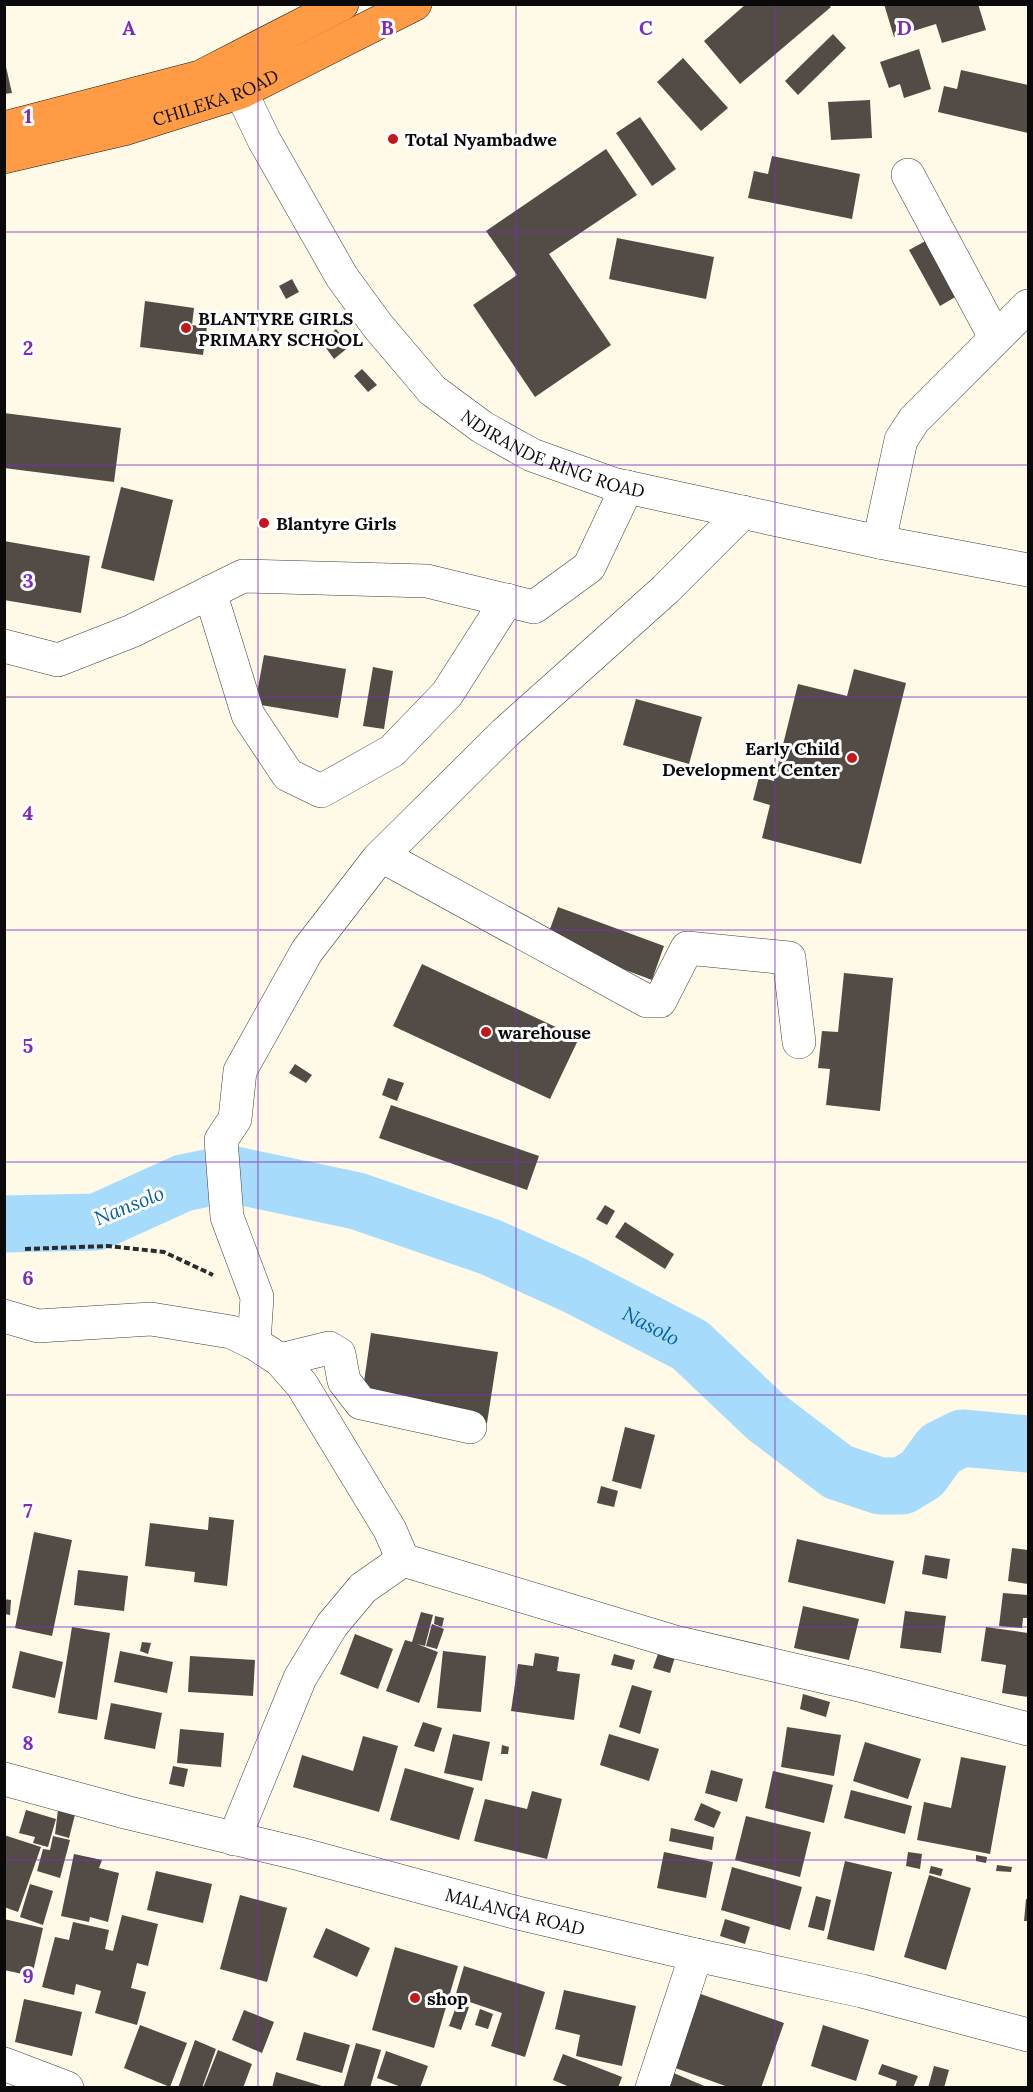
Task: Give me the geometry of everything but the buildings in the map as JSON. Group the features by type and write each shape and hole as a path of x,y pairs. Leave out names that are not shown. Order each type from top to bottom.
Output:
{"highway":[{"name":"CHILEKA ROAD","path":"4,128 200,77 342,4"},
{"name":"CHILEKA ROAD","path":"4,158 124,129 241,92 415,4"}],"street":[{"name":"NDIRANDE RING ROAD","path":"241,92 264,140 342,277 377,325 432,390 482,427 532,455 613,484 879,542 1029,570"},
{"path":"908,175 996,338"},
{"path":"879,542 902,440 914,420 1029,306"},
{"path":"4,646 58,660 132,630 243,576 427,581 534,607 589,567 627,487"},
{"path":"267,1352 257,1297 227,1217 221,1140 235,1119 240,1071 307,951 382,856 505,733 666,588 742,512"},
{"path":"210,592 248,714 288,775 321,791 392,751 447,694 507,600"},
{"path":"382,856 647,1001 660,1001 687,948 789,958 799,1042"},
{"path":"4,1316 38,1326 151,1319 231,1332 267,1352 302,1385 390,1530 403,1560 675,1642 863,1686 1029,1729"},
{"path":"267,1352 329,1348 339,1354 344,1381 361,1403 470,1427"},
{"path":"234,1839 300,1678 332,1625 363,1588 403,1560"},
{"name":"MALANGA ROAD","path":"4,1779 118,1810 300,1854 518,1913 828,1983 1029,2036"},
{"path":"652,2088 696,1955"},
{"path":"4,2064 67,2088"}],"path":[{"path":"25,1249 108,1246 164,1252 257,1297"}],"waterway":[{"name":"Nasolo","path":"230,1174 357,1201 490,1247 574,1285 690,1345 766,1417 838,1472 880,1486 902,1486 922,1474 940,1449 962,1438 1028,1444"},
{"name":"Nansolo","path":"4,1224 97,1222 183,1183 217,1176"}],"place":[{"name":"Total Nyambadwe","path":"393,139"},
{"name":"BLANTYRE GIRLS PRIMARY SCHOOL","path":"186,328"},
{"name":"Blantyre Girls","path":"264,523"},
{"name":"Early Child Development Center","path":"852,758"},
{"name":"warehouse","path":"486,1032"},
{"name":"shop","path":"415,1998"}]}
